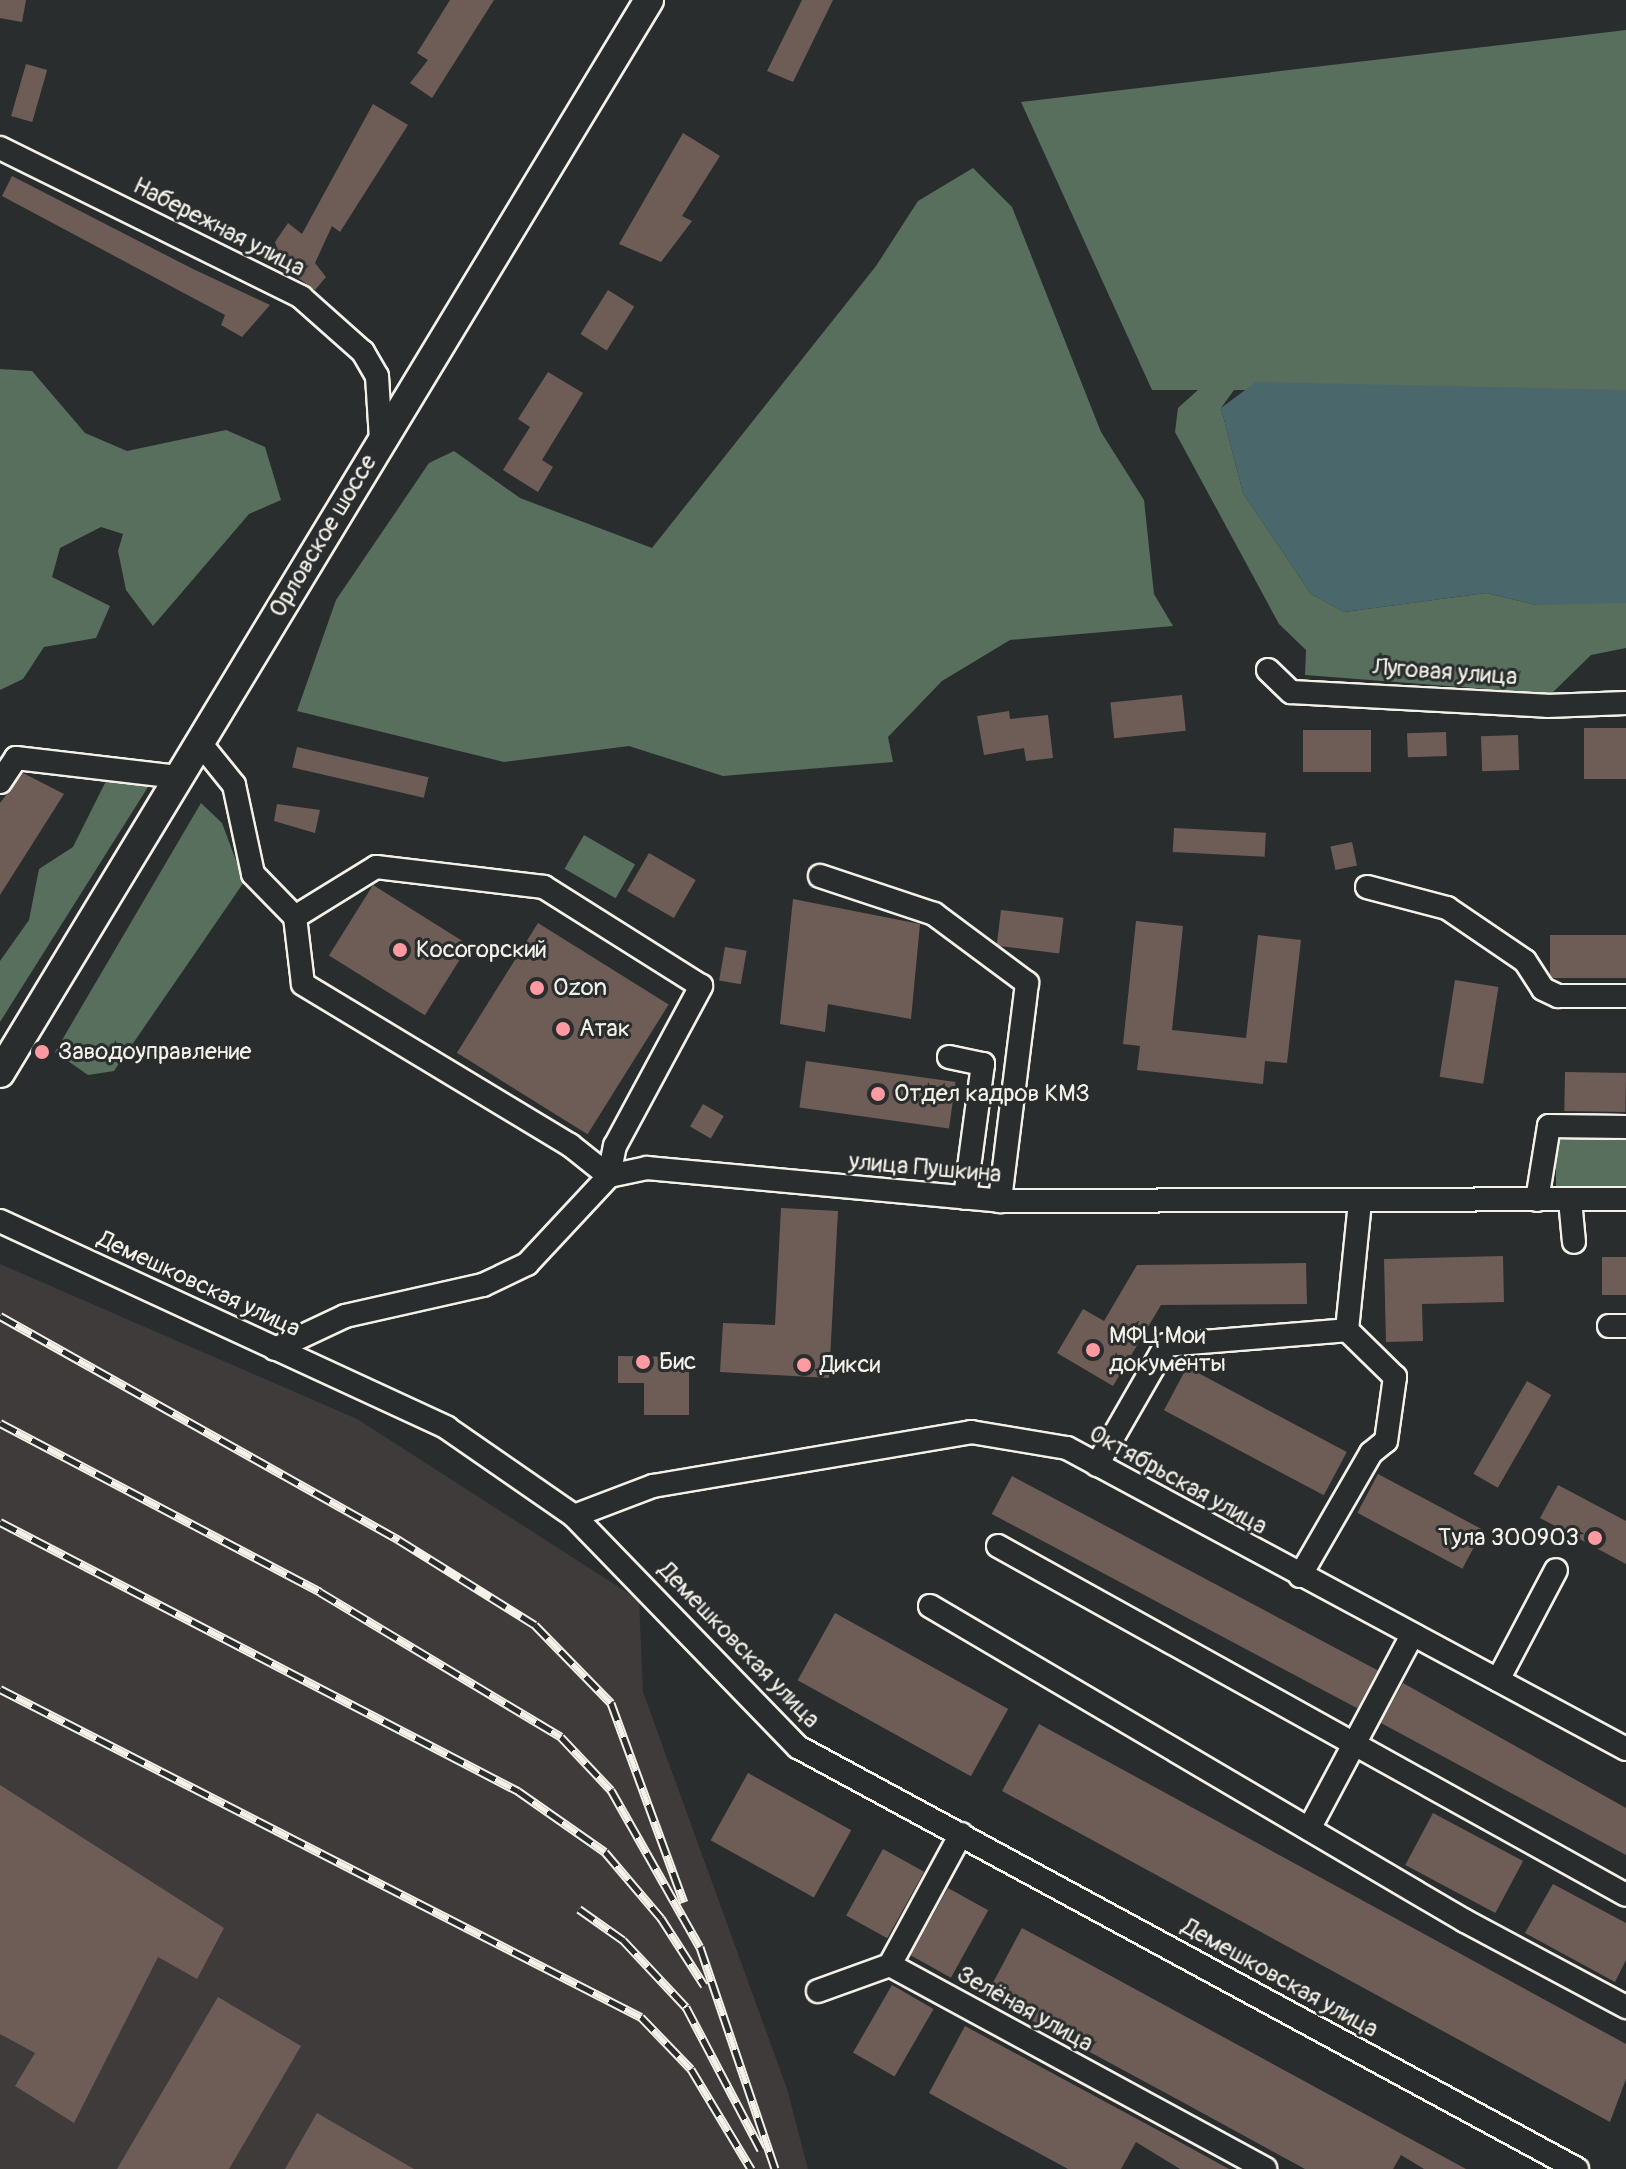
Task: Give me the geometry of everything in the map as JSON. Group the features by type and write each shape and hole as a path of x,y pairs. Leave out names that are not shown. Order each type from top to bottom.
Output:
{"main road":[{"name":"Орловское шоссе","path":"0,1073 649,0"}],"street":[{"name":"Набережная улица","path":"0,148 301,297 363,352 377,376 381,439"},
{"name":"Луговая улица","path":"1268,670 1291,692 1547,706 1626,703"},
{"path":"200,743 234,785 253,874 295,917 303,984 570,1145 609,1176"},
{"path":"0,782 16,758 178,777"},
{"path":"275,1349 345,1316 483,1285 527,1264 609,1176 615,1146 701,986 544,887 376,867 295,917"},
{"path":"820,876 934,914 1027,983 1000,1201"},
{"path":"1367,887 1447,908 1525,961 1543,989 1558,996 1626,996"},
{"path":"949,1057 983,1064 965,1198"},
{"path":"1537,1200 1549,1126 1626,1127"},
{"name":"улица Пушкина","path":"609,1176 647,1168 1000,1201 1360,1203 1626,1199"},
{"path":"1570,1200 1574,1242"},
{"path":"1347,1330 1360,1203"},
{"name":"Демешковская улица","path":"0,1221 447,1428 574,1516 798,1747 1577,2169"},
{"path":"1097,1465 1166,1345 1347,1330 1395,1377 1386,1441 1371,1453 1300,1576"},
{"name":"Октябрьская улица","path":"574,1516 653,1486 971,1432 1067,1448 1626,1749"},
{"path":"998,1546 1356,1749 1626,1895"},
{"path":"1498,1680 1556,1570"},
{"path":"930,1606 1309,1829 1626,2007"},
{"path":"1309,1829 1356,1749 1412,1635"},
{"path":"818,1991 890,1965 961,1834"},
{"name":"Зелёная улица","path":"890,1965 1265,2169"}],"shaded area":[{"path":"0,1264 357,1419 639,1600 643,1692 787,2089 808,2169 0,2169"}],"green space":[{"path":"1626,30 1626,390 1234,390 1221,408 1243,493 1311,594 1344,612 1486,593 1537,605 1626,590 1626,648 1591,655 1551,694 1305,675 1306,650 1279,624 1175,432 1178,408 1198,390 1152,390 1021,102"},
{"path":"973,168 1012,207 1101,432 1144,500 1154,594 1173,626 1010,640 942,681 888,737 893,762 723,776 629,746 504,762 297,711 336,600 429,463 454,451 520,498 652,548 876,266 918,201"},
{"path":"0,369 32,371 85,433 127,451 226,430 265,447 281,500 249,514 153,626 126,590 118,551 123,534 101,527 60,548 52,577 110,606 96,638 44,647 23,679 0,690"},
{"path":"107,779 148,787 0,1022 0,961 29,920 39,869 73,847"},
{"path":"201,803 222,823 244,882 114,1071 88,1075 55,1052"},
{"path":"584,835 635,864 616,898 564,869"},
{"path":"1556,1139 1626,1139 1626,1191 1556,1191"}],"water":[{"path":"1256,382 1626,390 1626,603 1537,605 1486,593 1344,612 1311,594 1243,493 1221,408"}],"building":[{"path":"0,0 26,0 22,22 0,18"},
{"path":"450,0 494,0 432,98 410,83 428,60 417,53"},
{"path":"802,0 833,0 793,82 767,71"},
{"path":"26,64 47,70 32,122 11,116"},
{"path":"373,104 408,125 340,232 332,226 315,263 326,277 315,290 283,267 275,242 288,223 302,234"},
{"path":"683,133 720,156 682,216 692,221 661,262 619,244"},
{"path":"12,176 270,305 242,337 221,325 225,315 2,196"},
{"path":"608,290 634,306 607,351 580,334"},
{"path":"548,372 583,393 542,460 553,467 538,492 503,470 530,427 518,419"},
{"path":"1182,695 1186,731 1114,738 1110,703"},
{"path":"1009,711 1010,719 1048,715 1053,758 1026,761 1024,748 984,755 977,716"},
{"path":"1584,728 1626,728 1626,779 1584,779"},
{"path":"1303,730 1371,730 1371,772 1303,772"},
{"path":"1446,732 1447,756 1408,757 1407,733"},
{"path":"1518,735 1519,770 1482,771 1481,736"},
{"path":"297,747 429,777 424,798 292,767"},
{"path":"23,773 64,794 0,895 0,803"},
{"path":"277,804 320,810 315,833 274,821"},
{"path":"1174,828 1266,833 1265,857 1173,852"},
{"path":"1352,842 1357,865 1335,870 1330,847"},
{"path":"649,853 696,880 674,918 627,891"},
{"name":"Косогорский","path":"373,885 469,945 425,1015 329,955"},
{"path":"793,899 920,924 911,1019 828,1004 825,1032 780,1024"},
{"path":"1001,910 1064,918 1059,953 997,946"},
{"path":"1136,921 1183,926 1172,1030 1246,1038 1258,935 1301,940 1287,1063 1265,1061 1263,1084 1137,1070 1140,1046 1123,1044"},
{"name":"Атак","path":"538,923 669,1005 588,1134 457,1053"},
{"path":"1550,935 1626,935 1626,978 1550,978"},
{"path":"725,947 747,951 741,984 719,980"},
{"path":"1455,980 1498,987 1483,1084 1440,1077"},
{"name":"Отдел кадров КМЗ","path":"806,1061 956,1082 949,1129 799,1108"},
{"path":"1565,1072 1626,1073 1625,1112 1564,1111"},
{"path":"703,1104 724,1116 711,1139 690,1127"},
{"path":"781,1208 838,1211 829,1378 720,1372 723,1323 775,1325"},
{"path":"1503,1256 1504,1302 1422,1304 1423,1341 1386,1342 1384,1259"},
{"path":"1602,1257 1626,1257 1626,1295 1602,1295"},
{"path":"1306,1263 1307,1304 1161,1305 1113,1386 1057,1353 1083,1309 1104,1321 1137,1265"},
{"path":"618,1356 689,1357 689,1415 644,1415 644,1383 618,1383"},
{"path":"1187,1367 1347,1452 1324,1495 1164,1410"},
{"path":"1527,1381 1551,1395 1498,1488 1474,1474"},
{"path":"1378,1474 1483,1530 1462,1569 1357,1513"},
{"path":"1012,1476 1378,1670 1357,1708 992,1514"},
{"path":"1558,1485 1626,1521 1626,1564 1540,1518"},
{"path":"835,1613 1008,1709 971,1776 798,1680"},
{"path":"1403,1683 1626,1808 1626,1855 1381,1723"},
{"path":"1039,1724 1626,2044 1626,2079 1610,2122 1002,1791"},
{"path":"748,1773 851,1830 814,1898 711,1840"},
{"path":"0,1785 224,1928 197,1979 158,1957 74,2123 15,2086 35,2053 0,2034"},
{"path":"1433,1813 1523,1861 1495,1913 1405,1865"},
{"path":"883,1849 924,1872 887,1938 846,1915"},
{"path":"1553,1884 1626,1923 1626,1960 1615,1982 1525,1933"},
{"path":"948,1888 988,1910 951,1978 911,1955"},
{"path":"1022,1928 1466,2169 1424,2169 1401,2155 1393,2169 1305,2169 986,1996"},
{"path":"892,1985 934,2009 895,2077 853,2053"},
{"path":"218,1997 301,2046 229,2169 117,2169"},
{"path":"965,2026 1229,2169 1180,2169 1136,2142 1121,2169 1068,2169 972,2117 929,2093"},
{"path":"317,2113 414,2169 285,2169"}],"railway":[{"path":"0,1316 399,1540 535,1625 611,1703 684,1902"},
{"path":"0,1423 320,1592 561,1737 611,1790 700,1947 775,2169"},
{"path":"0,1522 518,1791 605,1852 661,1918 704,1985"},
{"path":"0,1689 641,2017 691,2069 751,2169"},
{"path":"579,1909 623,1940 686,2007 761,2150"}],"place":[{"name":"Косогорский","path":"400,950"},
{"name":"Ozon","path":"537,988"},
{"name":"Атак","path":"563,1029"},
{"name":"Заводоуправление","path":"42,1052"},
{"name":"Отдел кадров КМЗ","path":"878,1094"},
{"name":"МФЦ Мои документы","path":"1093,1350"},
{"name":"Бис","path":"643,1362"},
{"name":"Дикси","path":"804,1365"},
{"name":"Тула 300903","path":"1595,1538"}]}
